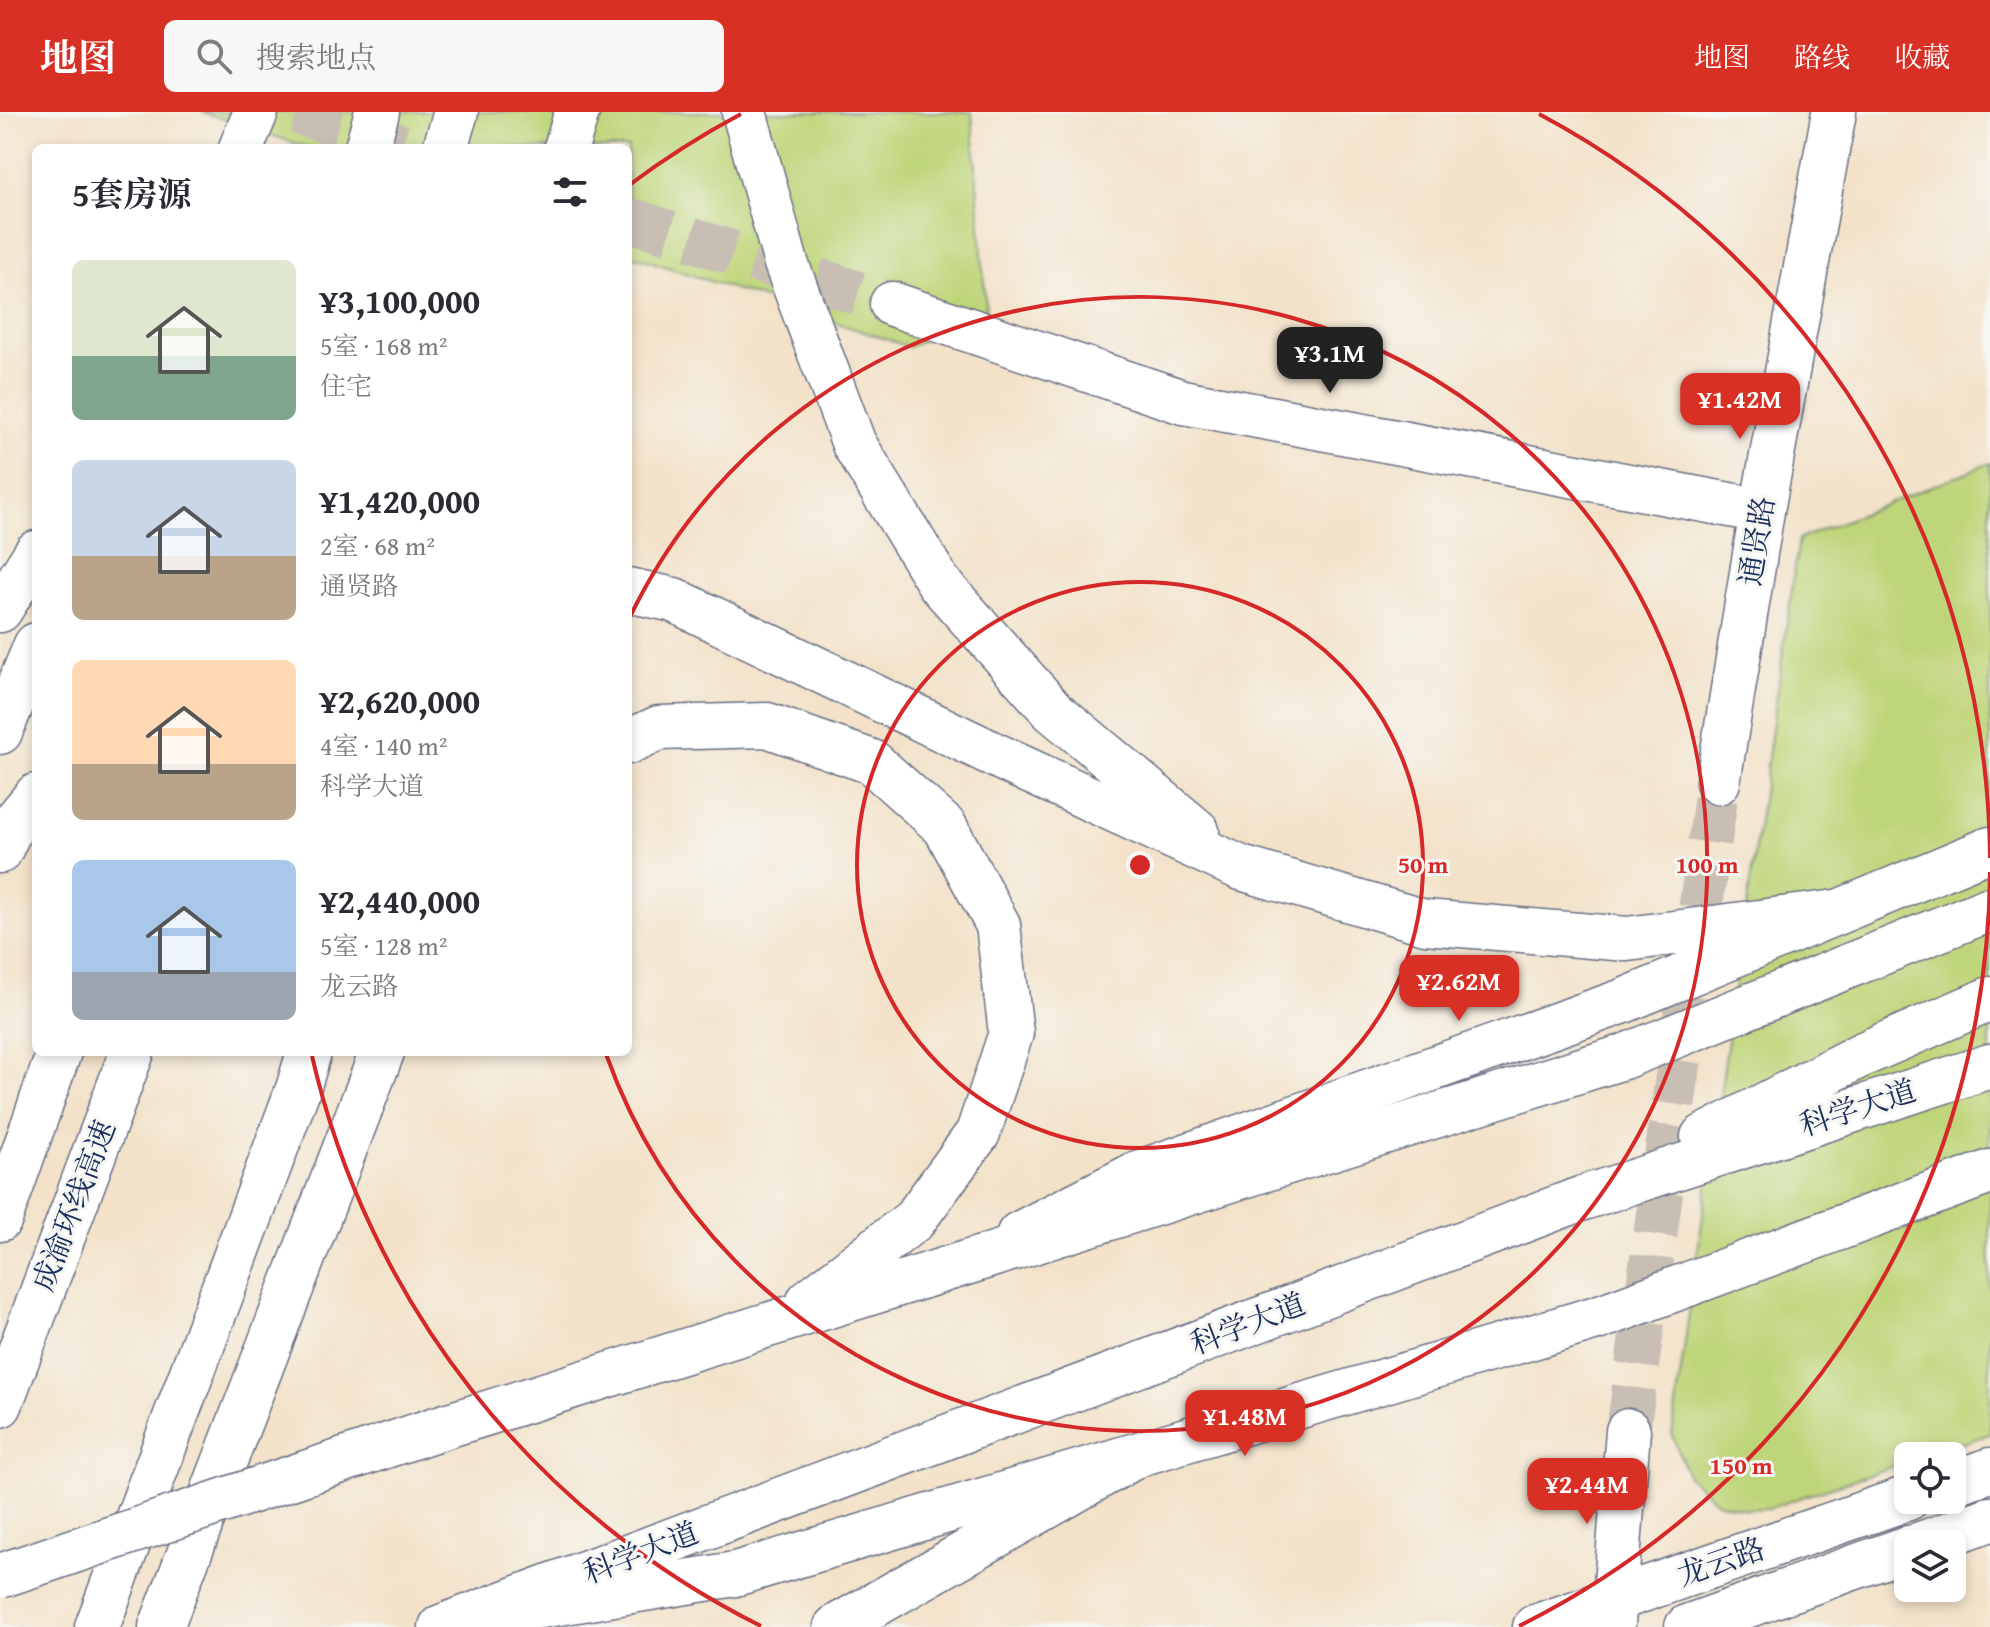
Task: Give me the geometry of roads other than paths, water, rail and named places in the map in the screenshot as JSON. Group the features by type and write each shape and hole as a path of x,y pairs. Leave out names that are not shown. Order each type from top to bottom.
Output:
{"main road":[{"path":"243,144 256,112"},
{"path":"368,144 377,112"},
{"path":"446,144 456,112"},
{"path":"567,144 577,112"},
{"path":"744,112 786,263 854,444 939,583 1053,711 1241,868"},
{"name":"通贤路","path":"1718,782 1762,511 1834,112"},
{"path":"892,304 1183,402 1762,511"},
{"path":"0,610 32,559"},
{"path":"632,591 674,600 1014,764 1241,868 1425,922 1627,939 1837,912"},
{"path":"0,732 32,655"},
{"path":"632,740 659,728 767,725 872,762 945,827 998,925 1011,1033 978,1133 914,1220 783,1321"},
{"path":"0,851 12,825 32,801"},
{"path":"961,1265 1138,1173 1621,1002 1990,849"},
{"path":"0,1576 433,1430 1623,1057 1990,909"},
{"path":"1583,1198 1861,1055 1990,999"},
{"path":"0,1219 58,1056"},
{"name":"成渝环线高速","path":"0,1405 131,1056"},
{"path":"97,1627 308,1056"},
{"path":"161,1627 380,1056"},
{"name":"科学大道","path":"454,1623 1583,1198 1990,1066"},
{"name":"科学大道","path":"454,1623 735,1574 1600,1317 1990,1172"},
{"path":"1614,1612 1628,1431"},
{"path":"836,1627 1137,1455"},
{"path":"1966,1478 1990,1470"},
{"name":"龙云路","path":"1535,1627 1614,1612 1894,1503"},
{"path":"1960,1530 1990,1519"},
{"name":"龙云路","path":"1687,1627 1894,1553"}],"tunnel":[{"path":"297,112 396,144"},
{"path":"632,220 892,304"},
{"path":"1628,1431 1718,782"}]}
